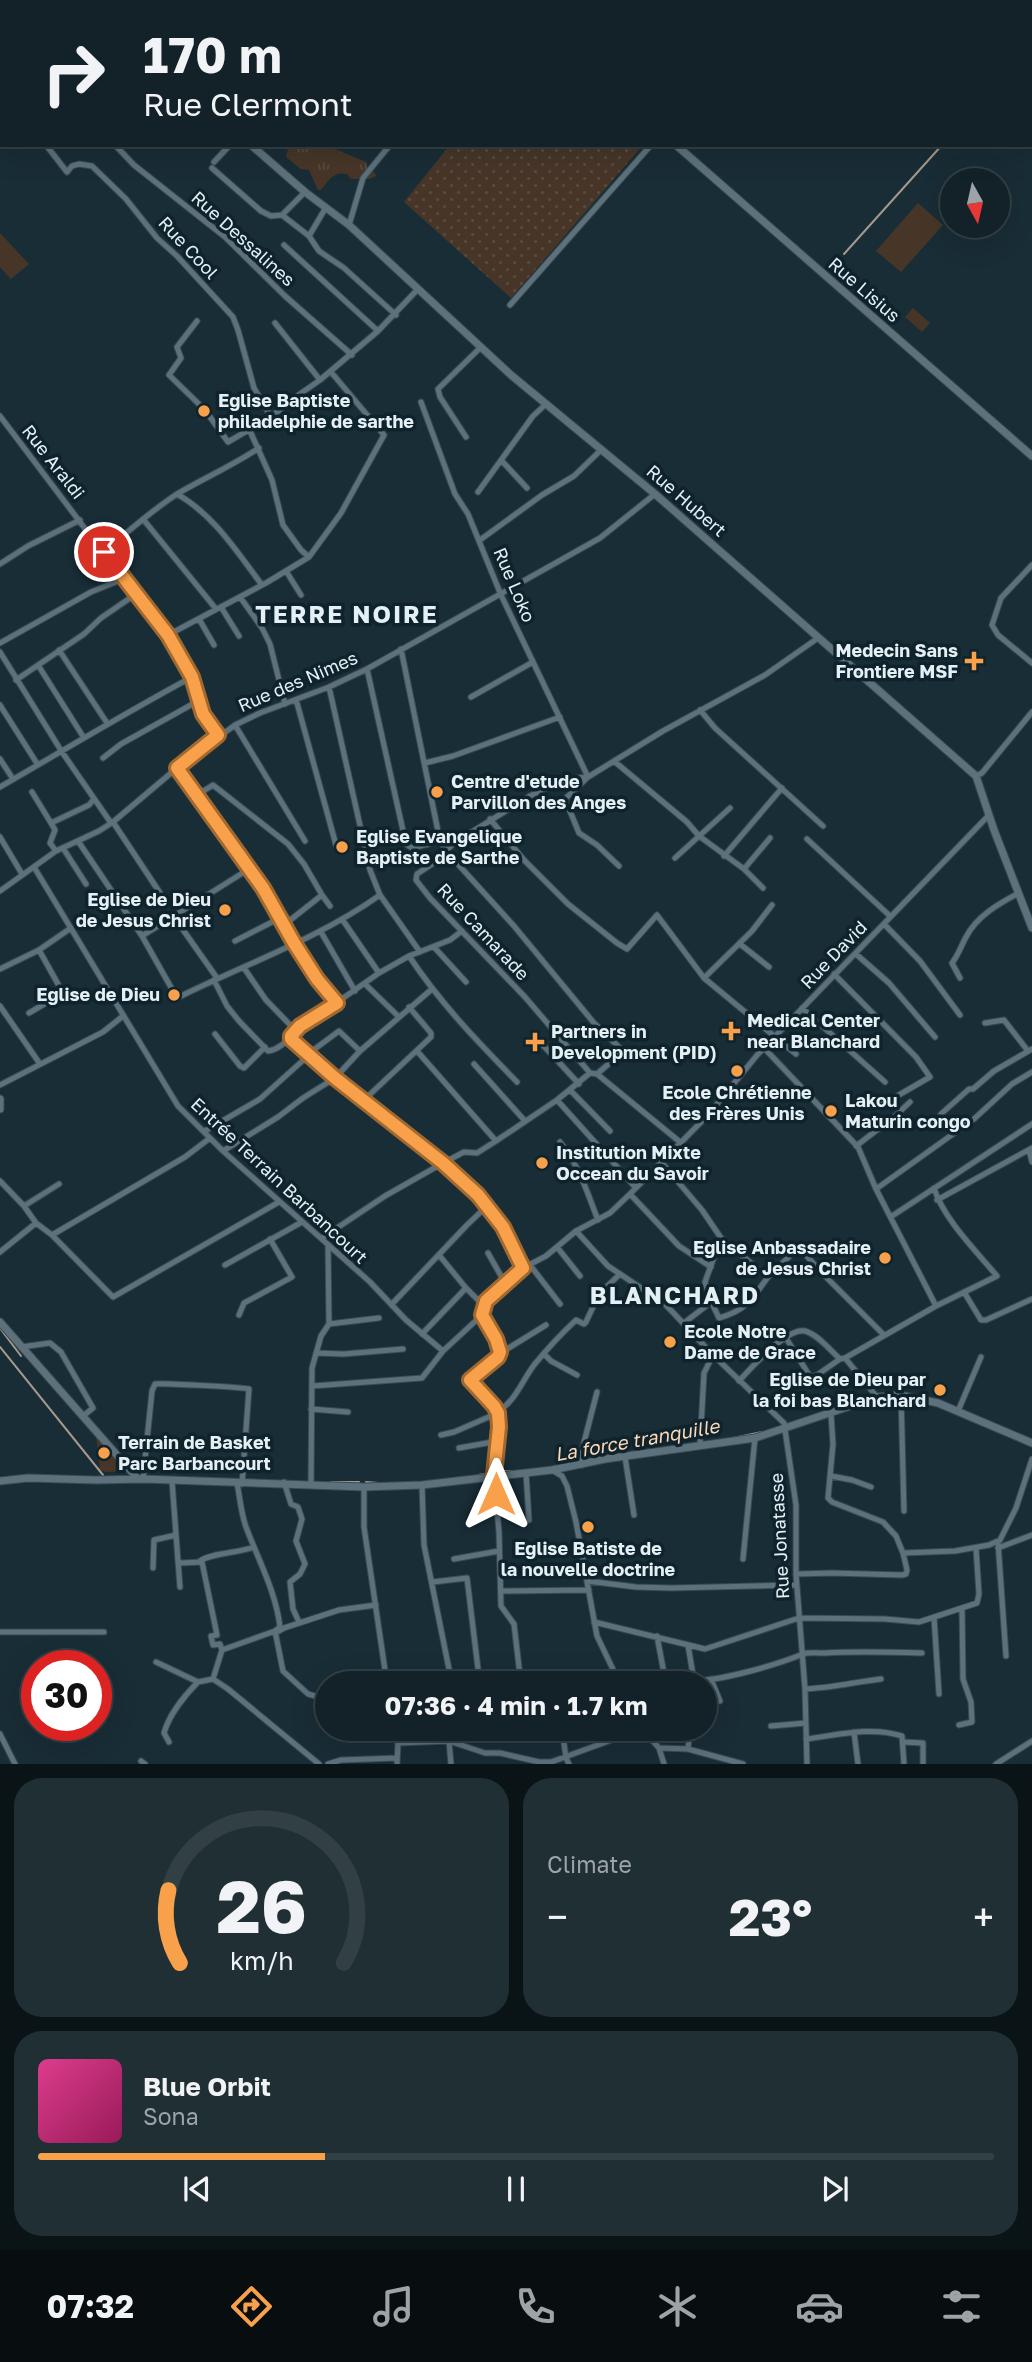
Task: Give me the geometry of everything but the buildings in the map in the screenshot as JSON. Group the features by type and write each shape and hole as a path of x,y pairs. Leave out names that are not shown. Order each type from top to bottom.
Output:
{"street":[{"name":"Rue Cool","path":"48,147 67,172 72,166 79,164 92,166 126,199 157,238 233,317 254,388 271,417"},
{"name":"Rue Dessalines","path":"117,147 134,165 225,237 285,296 352,355"},
{"path":"228,147 213,165 261,211 271,216 282,215 304,192"},
{"name":"Rue Hubert","path":"253,147 304,192 349,225 481,347 655,494 976,776"},
{"path":"349,225 363,177 388,147"},
{"path":"510,304 649,147"},
{"name":"Rue Lisius","path":"678,147 1032,456"},
{"path":"309,236 325,209"},
{"path":"282,215 309,236 319,251 344,268 396,315"},
{"path":"284,245 379,331"},
{"path":"197,321 177,347 181,358 169,375 205,410 228,442 271,417 331,372 396,315 418,289"},
{"path":"275,323 320,380"},
{"path":"466,437 440,397 438,389 481,347"},
{"path":"168,635 309,557 341,513 384,435 331,372"},
{"name":"Rue Loko","path":"421,402 455,494 468,514 501,594 588,777"},
{"path":"478,492 533,416 546,404"},
{"name":"Rue Araldi","path":"0,416 168,635 192,677 203,714 218,735"},
{"path":"250,431 272,480 283,525 300,550 309,557"},
{"path":"104,552 177,494 258,448"},
{"path":"480,540 542,495 574,476 602,449"},
{"path":"501,460 527,488"},
{"path":"177,494 192,502 221,531 262,585"},
{"name":"Rue des Nimes","path":"0,891 56,851 112,822 218,735 258,713 329,687 367,668 600,538 655,494"},
{"path":"143,519 239,636"},
{"path":"0,564 28,546 80,520"},
{"path":"1032,565 1001,598 992,625 998,635 1032,663"},
{"path":"286,571 301,595"},
{"path":"0,643 91,592 123,579"},
{"path":"16,680 84,634 101,618 133,596 133,591"},
{"path":"240,597 270,644 285,704"},
{"path":"199,618 214,645"},
{"path":"619,866 597,845 579,833 565,799 588,777 700,710 765,675 818,638"},
{"path":"322,1238 385,1196 443,1163 464,1152 477,1153 496,1142 621,1054 621,1049 594,1023 440,841 401,649"},
{"path":"58,650 107,723"},
{"path":"0,652 93,799 112,822 164,899"},
{"path":"471,697 533,662"},
{"path":"38,665 84,738"},
{"path":"367,668 406,844 412,848 440,841"},
{"path":"0,787 107,723 192,677"},
{"path":"329,687 368,862 380,895 419,952"},
{"path":"103,758 121,744 198,701"},
{"path":"294,701 297,703 336,845"},
{"path":"0,705 38,765"},
{"path":"700,710 715,728 823,826"},
{"path":"1032,712 982,773 976,776 1032,928"},
{"path":"425,763 453,756 560,717"},
{"path":"235,725 305,841"},
{"path":"0,759 13,779"},
{"path":"614,761 687,822 699,836 744,869 763,888"},
{"path":"177,768 263,888 278,919 317,979 337,1003"},
{"name":"Rue Camarade","path":"588,777 565,779 489,819 454,842 435,862 417,874 416,880 593,1073 680,1142"},
{"path":"197,794 213,785 288,844 330,906"},
{"path":"724,856 782,788"},
{"path":"32,792 55,830 50,843 56,851"},
{"path":"51,823 89,805 93,799"},
{"path":"675,858 730,808"},
{"name":"Rue David","path":"484,1306 523,1268 546,1256 576,1231 610,1213 631,1194 708,1115 758,1054 989,815"},
{"path":"489,819 524,860 568,904 627,949 657,915 704,978 796,1054"},
{"path":"0,837 22,874"},
{"path":"744,869 770,838"},
{"path":"807,839 890,916"},
{"path":"78,841 142,936 177,998 321,932 380,895"},
{"path":"63,848 86,884"},
{"name":"Entrée Terrain Barbancourt","path":"34,867 177,1106 443,1351"},
{"path":"142,936 249,869"},
{"path":"960,978 953,963 966,937 983,915 1019,893"},
{"path":"284,925 322,895"},
{"path":"704,978 740,944 772,905"},
{"path":"174,917 216,979 233,1014 268,1051 290,1038 311,1018 379,973 462,932"},
{"path":"235,941 278,919"},
{"path":"342,919 379,973"},
{"path":"884,924 919,961 960,1015"},
{"path":"0,969 39,950 71,928"},
{"path":"321,932 355,991"},
{"path":"740,944 769,967"},
{"path":"434,947 466,982"},
{"path":"29,1013 63,993 39,950"},
{"path":"856,954 889,983 935,1037"},
{"path":"409,956 432,989 469,1033 517,1082"},
{"path":"244,968 266,1000 296,1031"},
{"path":"834,974 916,1057 930,1077 878,1107"},
{"path":"365,984 398,1016"},
{"path":"223,1151 335,1078 398,1016 432,989"},
{"path":"0,1006 40,1064"},
{"path":"364,1100 432,1034 409,1007"},
{"path":"802,1008 885,1082"},
{"path":"0,1086 103,1032 123,1016"},
{"path":"941,1114 994,1071 1030,1050 1004,1020 985,1023"},
{"path":"205,1131 260,1099 339,1031 360,1051"},
{"path":"215,1034 244,1068 265,1047"},
{"path":"290,1038 335,1078 443,1163 488,1205 503,1227 523,1268"},
{"path":"542,1044 579,1084"},
{"path":"765,1049 856,1146 936,1306"},
{"path":"417,1051 496,1142"},
{"path":"474,1064 525,1121"},
{"path":"876,1189 974,1119 1012,1084 1032,1072"},
{"path":"570,1090 610,1131"},
{"path":"557,1100 636,1188"},
{"path":"0,1101 0,1109"},
{"path":"856,1146 910,1102"},
{"path":"891,1216 1032,1124"},
{"path":"52,1235 211,1139"},
{"path":"560,1142 580,1172 598,1220"},
{"path":"937,1200 1030,1149 1032,1162"},
{"path":"662,1163 702,1210 721,1238 768,1277"},
{"path":"0,1181 36,1223 52,1235 113,1297 279,1202"},
{"path":"24,1206 59,1184"},
{"path":"786,1338 811,1378 936,1306 997,1276 974,1251 937,1200 934,1188"},
{"path":"631,1194 679,1247 711,1267"},
{"path":"392,1304 488,1205"},
{"path":"225,1265 302,1222"},
{"path":"0,1252 36,1223"},
{"path":"576,1231 608,1266 665,1304 739,1381 781,1419 785,1429"},
{"path":"721,1238 705,1282 719,1318 738,1313 745,1307 768,1277 799,1247 884,1335"},
{"path":"239,1315 244,1303 292,1277 270,1239"},
{"path":"311,1485 312,1368 321,1336 329,1324 328,1245"},
{"path":"557,1248 580,1276"},
{"path":"488,1253 505,1283"},
{"path":"312,1386 422,1378 443,1351 482,1315 484,1306 466,1289 439,1255"},
{"path":"530,1265 560,1304"},
{"path":"441,1435 497,1413 509,1404 544,1354 576,1320 584,1324 586,1322 598,1294 620,1274"},
{"path":"422,1334 466,1289"},
{"path":"964,1292 981,1320 1032,1299"},
{"path":"684,1323 706,1306 710,1299"},
{"path":"482,1315 496,1339 499,1354"},
{"path":"329,1324 379,1318"},
{"path":"0,1322 141,1479"},
{"path":"519,1671 514,1624 502,1608 494,1475 498,1441 497,1413 470,1380 499,1354 546,1325"},
{"path":"739,1381 757,1361 786,1338 799,1331 808,1332 842,1359 877,1397"},
{"path":"22,1348 50,1343 60,1350 93,1408 83,1416"},
{"path":"316,1353 344,1354 403,1349"},
{"path":"544,1354 551,1361 577,1375"},
{"path":"700,1445 704,1373 713,1355"},
{"path":"958,1411 981,1357"},
{"path":"141,1479 155,1384 249,1389 240,1483 243,1517 279,1618 280,1627 275,1632"},
{"path":"582,1465 583,1442 597,1392"},
{"path":"901,1395 904,1511"},
{"path":"0,1481 28,1478 141,1479 284,1482 364,1487 422,1485 552,1470 755,1438 877,1397 901,1395 938,1403 1032,1443"},
{"path":"311,1409 348,1412"},
{"path":"796,1574 902,1575 906,1574 907,1570 896,1536 883,1522 830,1500 833,1444 831,1414"},
{"name":"Rue Jonatasse","path":"785,1429 796,1504 796,1574 803,1654 807,1763"},
{"path":"743,1559 755,1438"},
{"path":"459,1448 498,1441"},
{"path":"625,1457 634,1515"},
{"path":"1006,1656 998,1545 1016,1508 1032,1459"},
{"path":"552,1470 562,1476 567,1486 598,1639 614,1671"},
{"path":"526,1472 528,1520"},
{"path":"831,1476 871,1487"},
{"path":"172,1481 180,1587"},
{"path":"284,1482 290,1501 298,1507 302,1519 296,1541 305,1564 300,1574 290,1582 293,1609 299,1622"},
{"path":"422,1485 424,1545 449,1671"},
{"path":"364,1487 364,1527 385,1671"},
{"path":"153,1569 154,1540 176,1535"},
{"path":"903,1553 955,1551 998,1545 1032,1535"},
{"path":"178,1561 200,1561 254,1547"},
{"path":"594,1622 700,1649 799,1618 919,1622 977,1603 979,1594 976,1548"},
{"path":"454,1559 499,1551"},
{"path":"200,1561 203,1564 217,1635 211,1636 213,1645 220,1644 222,1650 213,1679"},
{"path":"433,1582 467,1578 478,1671"},
{"path":"587,1581 671,1588 797,1585"},
{"path":"501,1591 589,1590"},
{"path":"222,1650 299,1622 351,1607 376,1605"},
{"path":"959,1725 972,1722 971,1702 963,1679 962,1608"},
{"path":"934,1618 939,1694"},
{"path":"0,1632 104,1633"},
{"path":"275,1632 283,1671 308,1694 315,1696"},
{"path":"657,1636 664,1671"},
{"path":"688,1645 692,1671"},
{"path":"717,1678 780,1663 803,1654 861,1651 922,1653"},
{"path":"156,1662 198,1682 213,1679 319,1763"},
{"path":"805,1689 832,1688 843,1683 881,1679"},
{"path":"169,1742 164,1733 167,1723 198,1682"},
{"path":"717,1693 720,1701"},
{"path":"771,1726 806,1723"},
{"path":"806,1739 854,1732 888,1731 902,1736 904,1763"},
{"path":"854,1732 858,1763"},
{"path":"0,1734 15,1763"},
{"path":"449,1741 451,1763"},
{"path":"328,1763 341,1760 397,1761 398,1743 449,1741 485,1753 500,1753 540,1762 567,1761 610,1741"},
{"path":"564,1741 567,1761"},
{"path":"653,1741 659,1748 664,1763"},
{"path":"688,1749 689,1741"},
{"path":"996,1763 1032,1741"},
{"path":"902,1742 923,1743 923,1763"},
{"path":"659,1748 688,1749 743,1763"},
{"path":"485,1753 485,1763"}],"green space":[{"path":"270,147 330,147 366,162 368,170 376,176 369,179 351,179 347,174 338,174 318,190 309,170 301,169 286,157 288,150"},
{"path":"448,147 641,147 511,298 404,202"},
{"path":"918,203 940,222 940,228 901,272 876,251"},
{"path":"0,233 29,264 11,279 0,267"},
{"path":"913,308 930,323 922,332 905,317"},
{"name":"Terrain de Basket Parc Barbancourt","path":"96,1436 126,1471 100,1470"}],"waterway":[{"path":"844,254 940,147"},
{"path":"207,728 215,734"},
{"path":"0,1328 21,1356"},
{"path":"0,1347 103,1475"},
{"name":"La force tranquille","path":"733,1438 762,1432"},
{"name":"La force tranquille","path":"497,1471 514,1471"},
{"name":"La force tranquille","path":"478,1475 490,1473"},
{"name":"La force tranquille","path":"331,1482 359,1482"},
{"name":"La force tranquille","path":"366,1482 379,1483"}],"place":[{"name":"Eglise Baptiste philadelphie de sarthe","path":"204,411"},
{"name":"Medecin Sans Frontiere MSF","path":"974,661"},
{"name":"Centre d'etude Parvillon des Anges","path":"437,792"},
{"name":"Eglise Evangelique Baptiste de Sarthe","path":"342,847"},
{"name":"Eglise de Dieu de Jesus Christ","path":"225,910"},
{"name":"Eglise de Dieu","path":"174,995"},
{"name":"Medical Center near Blanchard","path":"731,1031"},
{"name":"Partners in Development (PID)","path":"535,1042"},
{"name":"Ecole Chrétienne des Frères Unis","path":"737,1071"},
{"name":"Lakou Maturin congo","path":"831,1111"},
{"name":"Institution Mixte Occean du Savoir","path":"542,1163"},
{"name":"Eglise Anbassadaire de Jesus Christ","path":"885,1258"},
{"name":"Ecole Notre Dame de Grace","path":"670,1342"},
{"name":"Eglise de Dieu par la foi bas Blanchard","path":"940,1390"},
{"name":"Terrain de Basket Parc Barbancourt","path":"104,1453"},
{"name":"Eglise Batiste de la nouvelle doctrine","path":"588,1527"}],"district":[{"name":"TERRE NOIRE","path":"347,615"},
{"name":"BLANCHARD","path":"675,1296"}],"route":[{"path":"104,552 168,635 192,677 203,714 218,735 177,768 263,888 278,919 317,979 337,1003 300,1026 291,1039 335,1078 443,1163 478,1195 503,1227 523,1268 486,1301 482,1315 500,1352 498,1357 470,1379 498,1413 494,1475 496,1494"}]}
